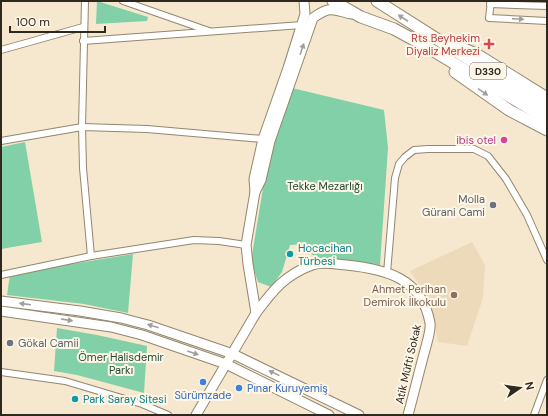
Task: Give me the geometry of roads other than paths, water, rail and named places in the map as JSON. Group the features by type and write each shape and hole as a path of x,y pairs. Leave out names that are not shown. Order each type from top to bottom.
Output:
{"highway":[{"path":"333,1 360,17 394,29 427,47 547,119"},
{"name":"D330","path":"377,1 547,108"},
{"path":"394,29 509,110 547,130"},
{"path":"429,34 476,54 547,98"}],"street":[{"path":"85,1 83,27 83,168 92,256"},
{"path":"123,1 213,32"},
{"path":"256,314 246,245 255,192 254,179 263,139 302,25 305,14 304,1"},
{"path":"547,6 490,3 489,18 547,21"},
{"path":"255,192 261,180 270,141 313,18 322,12 331,9 360,17"},
{"path":"83,41 302,25"},
{"path":"1,50 83,27"},
{"path":"1,141 82,127 147,129 263,139"},
{"path":"387,273 395,178 399,164 414,150 474,149 488,156 506,179 527,215 547,260"},
{"path":"1,275 92,256 194,240 220,241 246,245"},
{"name":"Atik Müfti Sokak","path":"196,415 256,314 270,294 285,279 314,264 331,263 387,273 404,280 414,289 424,302 430,325 408,415"},
{"path":"1,300 121,318 148,324 233,354 359,415"},
{"path":"1,311 111,327 142,335 226,364 328,415"},
{"path":"1,372 65,381 142,404 168,415"},
{"path":"534,415 547,380"}],"place":[{"name":"Rts Beyhekim Diyaliz Merkezi","path":"489,44"},
{"name":"ibis otel","path":"504,140"},
{"name":"Molla Gürani Cami","path":"493,205"},
{"name":"Hocacihan Türbesi","path":"290,254"},
{"name":"Ahmet Perihan Demirok İlkokulu","path":"454,295"},
{"name":"Gökal Camii","path":"10,343"},
{"name":"Sürümzade","path":"203,382"},
{"name":"Pınar Kuruyemiş","path":"239,388"},
{"name":"Park Saray Sitesi","path":"75,399"}],"park label":[{"name":"Tekke Mezarlığı","path":"325,186"},
{"name":"Ömer Halisdemir Parkı","path":"121,363"}]}
